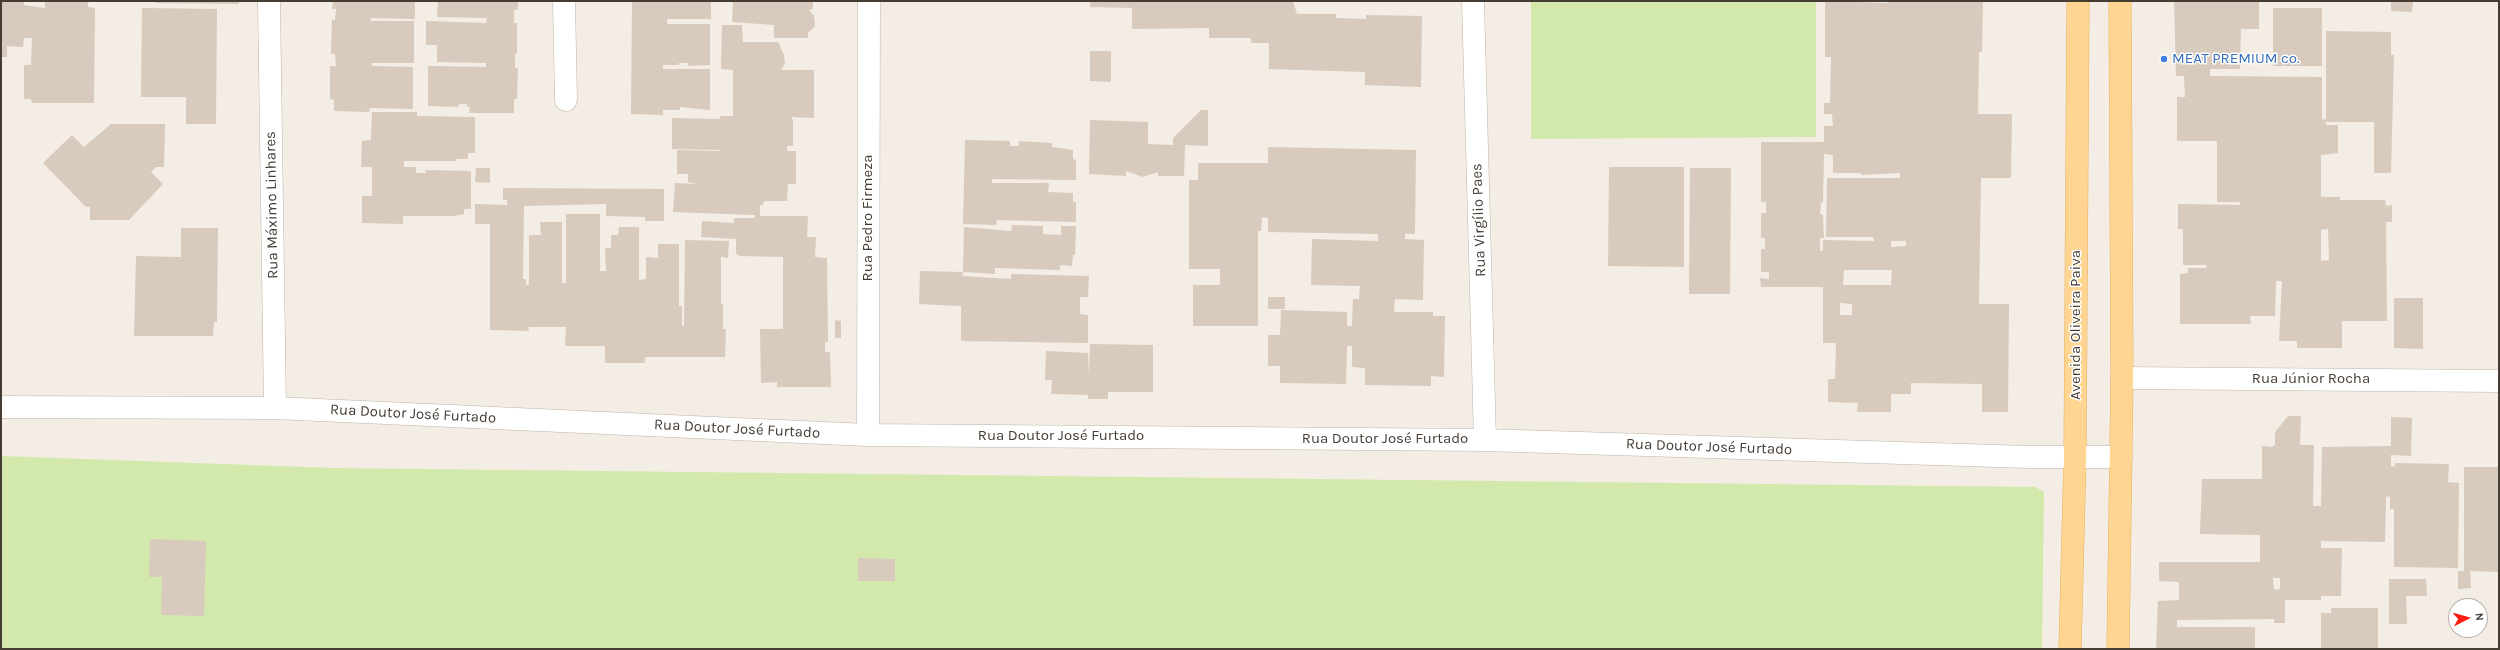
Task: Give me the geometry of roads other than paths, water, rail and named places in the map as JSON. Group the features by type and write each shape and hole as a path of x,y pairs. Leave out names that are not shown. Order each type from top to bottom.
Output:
{"main road":[{"name":"Avenida Oliveira Paiva","path":"2070,649 2075,457 2078,1"},
{"path":"2118,649 2122,378 2120,1"}],"street":[{"name":"Rua Máximo Linhares","path":"269,1 275,408"},
{"path":"564,1 566,100"},
{"name":"Rua Pedro Firmeza","path":"868,435 869,1"},
{"name":"Rua Virgílio Paes","path":"1473,1 1485,440"},
{"name":"Rua Júnior Rocha","path":"2122,378 2499,381"},
{"name":"Rua Doutor José Furtado","path":"1,407 275,408 868,435 1485,440 2075,457 2121,457"}],"place":[{"name":"MEAT PREMIUM co.","path":"2164,59"}]}
